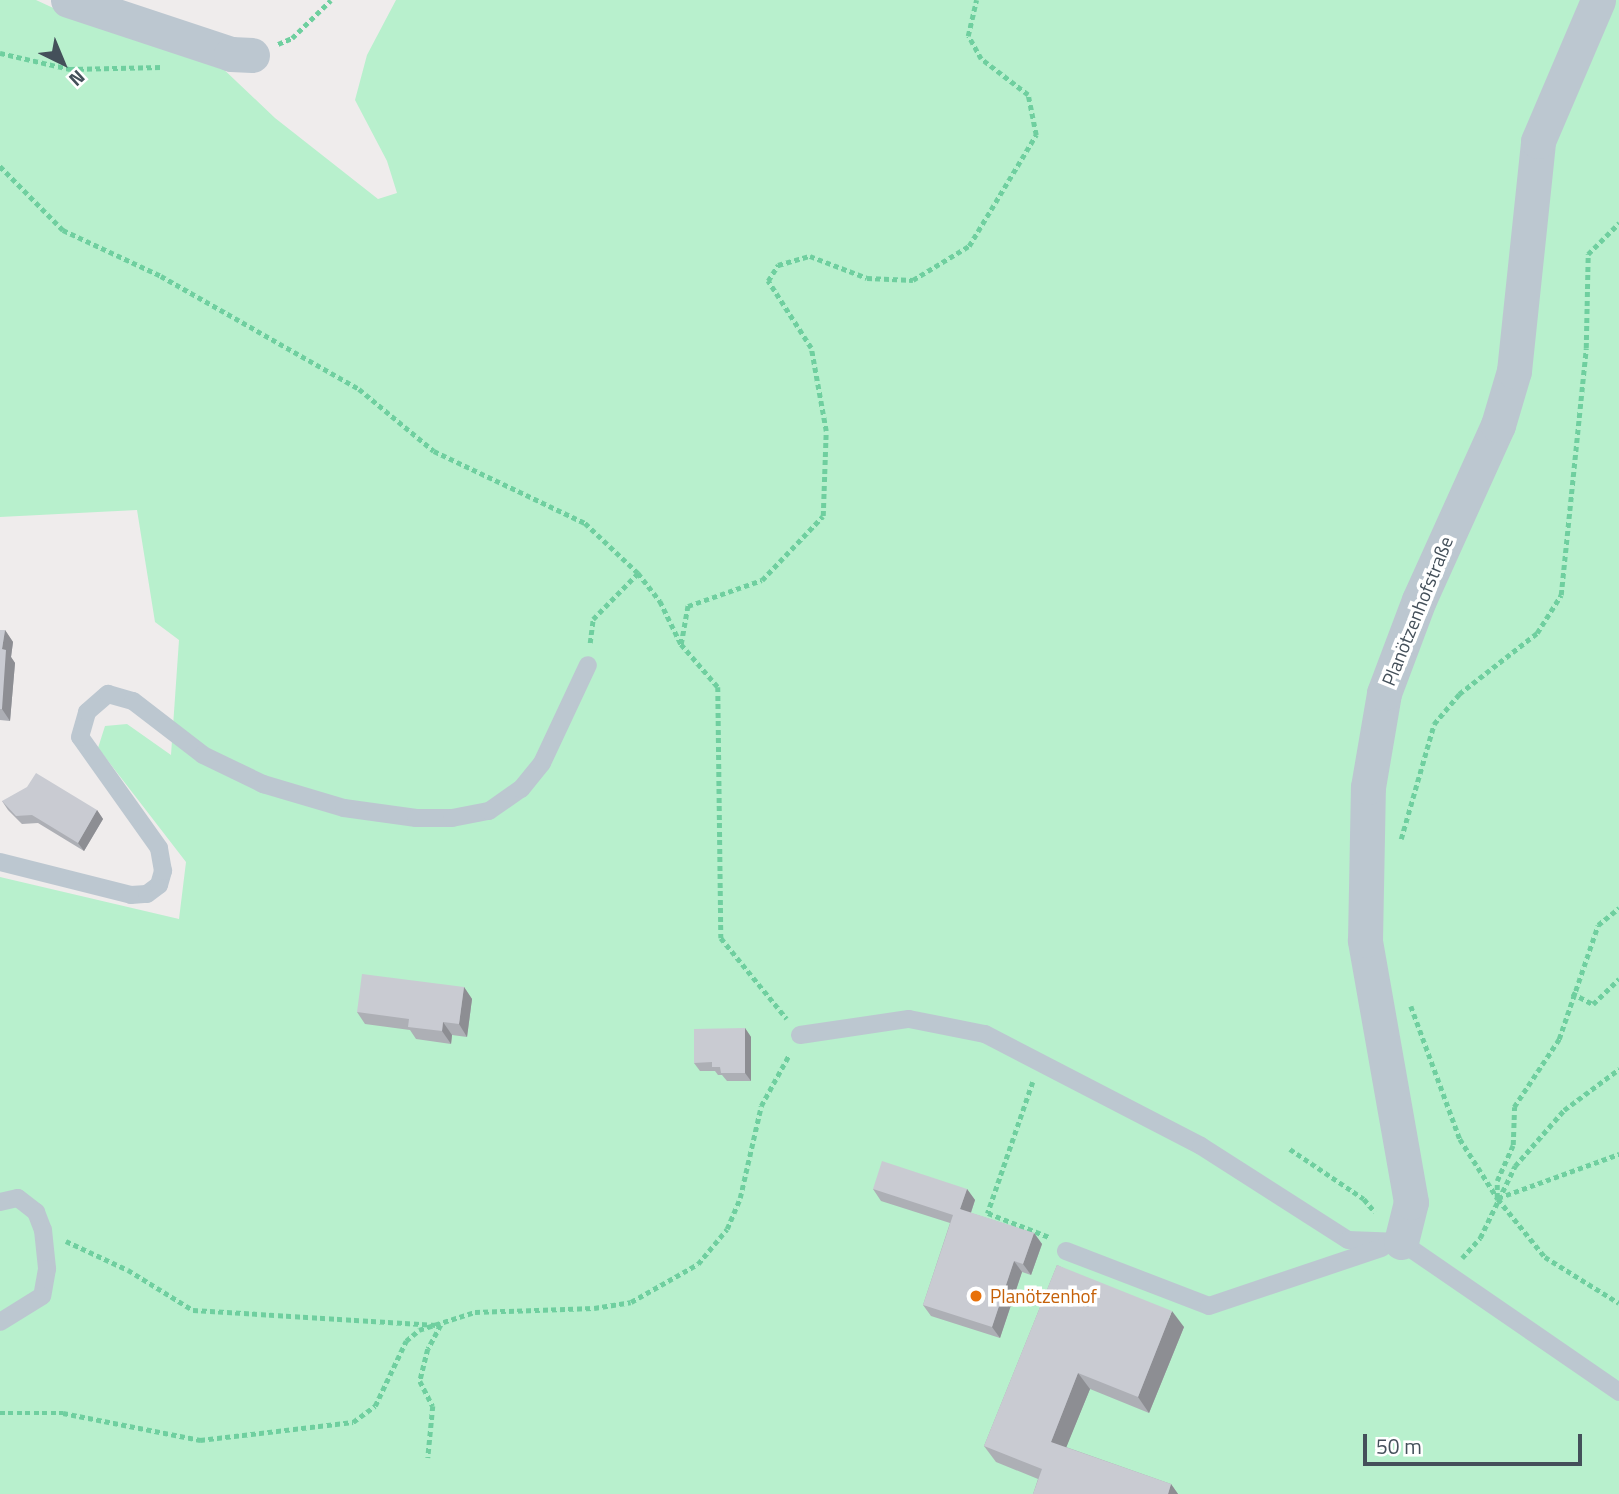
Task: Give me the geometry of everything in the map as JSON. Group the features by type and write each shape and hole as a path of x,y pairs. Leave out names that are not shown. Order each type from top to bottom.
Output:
{"street":[{"path":"68,0 231,54 252,54"},
{"name":"Planötzenhofstraße","path":"1401,1241 1411,1202 1365,940 1363,868 1370,774 1384,693 1419,600 1504,404 1514,371 1538,141 1598,0"}],"lane":[{"path":"0,862 131,895 147,894 159,886 163,871 159,848 80,737 87,712 108,694 132,701 203,755 263,784 344,808 416,818 452,818 489,811 521,789 542,763 588,665"},
{"path":"800,1035 909,1019 985,1034 1201,1146 1348,1240 1401,1241 1619,1392"},
{"path":"0,1202 18,1198 28,1204 43,1230 45,1289 32,1306 0,1322"},
{"path":"1066,1251 1209,1306 1401,1241"}],"path":[{"path":"252,54 292,38 331,0"},
{"path":"681,644 688,606 762,580 823,516 826,431 811,348 768,281 778,265 810,256 867,278 913,280 969,246 1037,135 1028,95 981,59 968,36 976,0"},
{"path":"0,53 70,69 166,67"},
{"path":"0,166 63,230 161,276 359,389 434,451 585,523 638,573 660,601 681,644 718,687 721,938 800,1035 761,1105 740,1198 727,1229 698,1264 631,1302 594,1308 496,1310 419,1330 405,1341 375,1406 354,1422 200,1440 63,1413 0,1413"},
{"path":"1397,850 1434,724 1459,694 1537,634 1561,595 1586,348 1588,254 1619,223"},
{"path":"588,665 593,619 638,573"},
{"path":"1497,1199 1497,1181 1513,1145 1514,1107 1559,1039 1572,993 1598,925 1619,908"},
{"path":"1572,993 1594,1004 1619,979"},
{"path":"1410,1003 1460,1139 1497,1199 1545,1257 1619,1303"},
{"path":"1448,1274 1480,1238 1515,1167 1564,1110 1619,1069"},
{"path":"1023,1109 988,1213 1045,1233 1066,1251"},
{"path":"1290,1149 1364,1199 1401,1241"},
{"path":"1497,1199 1619,1154"},
{"path":"43,1230 128,1270 193,1311 441,1325"},
{"path":"428,1458 433,1406 420,1381 428,1349 441,1325"}],"green space":[{"path":"0,0 36,0 88,24 217,63 275,118 378,199 397,193 387,161 355,100 367,55 396,0 1619,0 1619,1494 0,1494 0,877 179,919 186,862 98,748 105,726 127,724 171,755 179,640 155,622 137,510 0,517"}],"building":[{"path":"0,630 5,630 2,649 6,650 2,709 0,709"},
{"path":"36,773 97,810 78,843 32,815 16,816 2,801 27,787"},
{"path":"362,974 464,987 459,1024 443,1022 442,1031 408,1027 409,1019 357,1012"},
{"path":"745,1028 745,1073 721,1073 720,1067 712,1067 712,1062 694,1063 694,1029"},
{"path":"882,1161 967,1189 960,1209 1034,1233 1023,1264 1014,1261 992,1327 923,1305 953,1215 873,1189"},
{"path":"1057,1265 1172,1311 1138,1397 1078,1373 1051,1442 1171,1484 1168,1494 1033,1494 1042,1469 984,1446"}],"place":[{"name":"Planötzenhof","path":"976,1296"}]}
